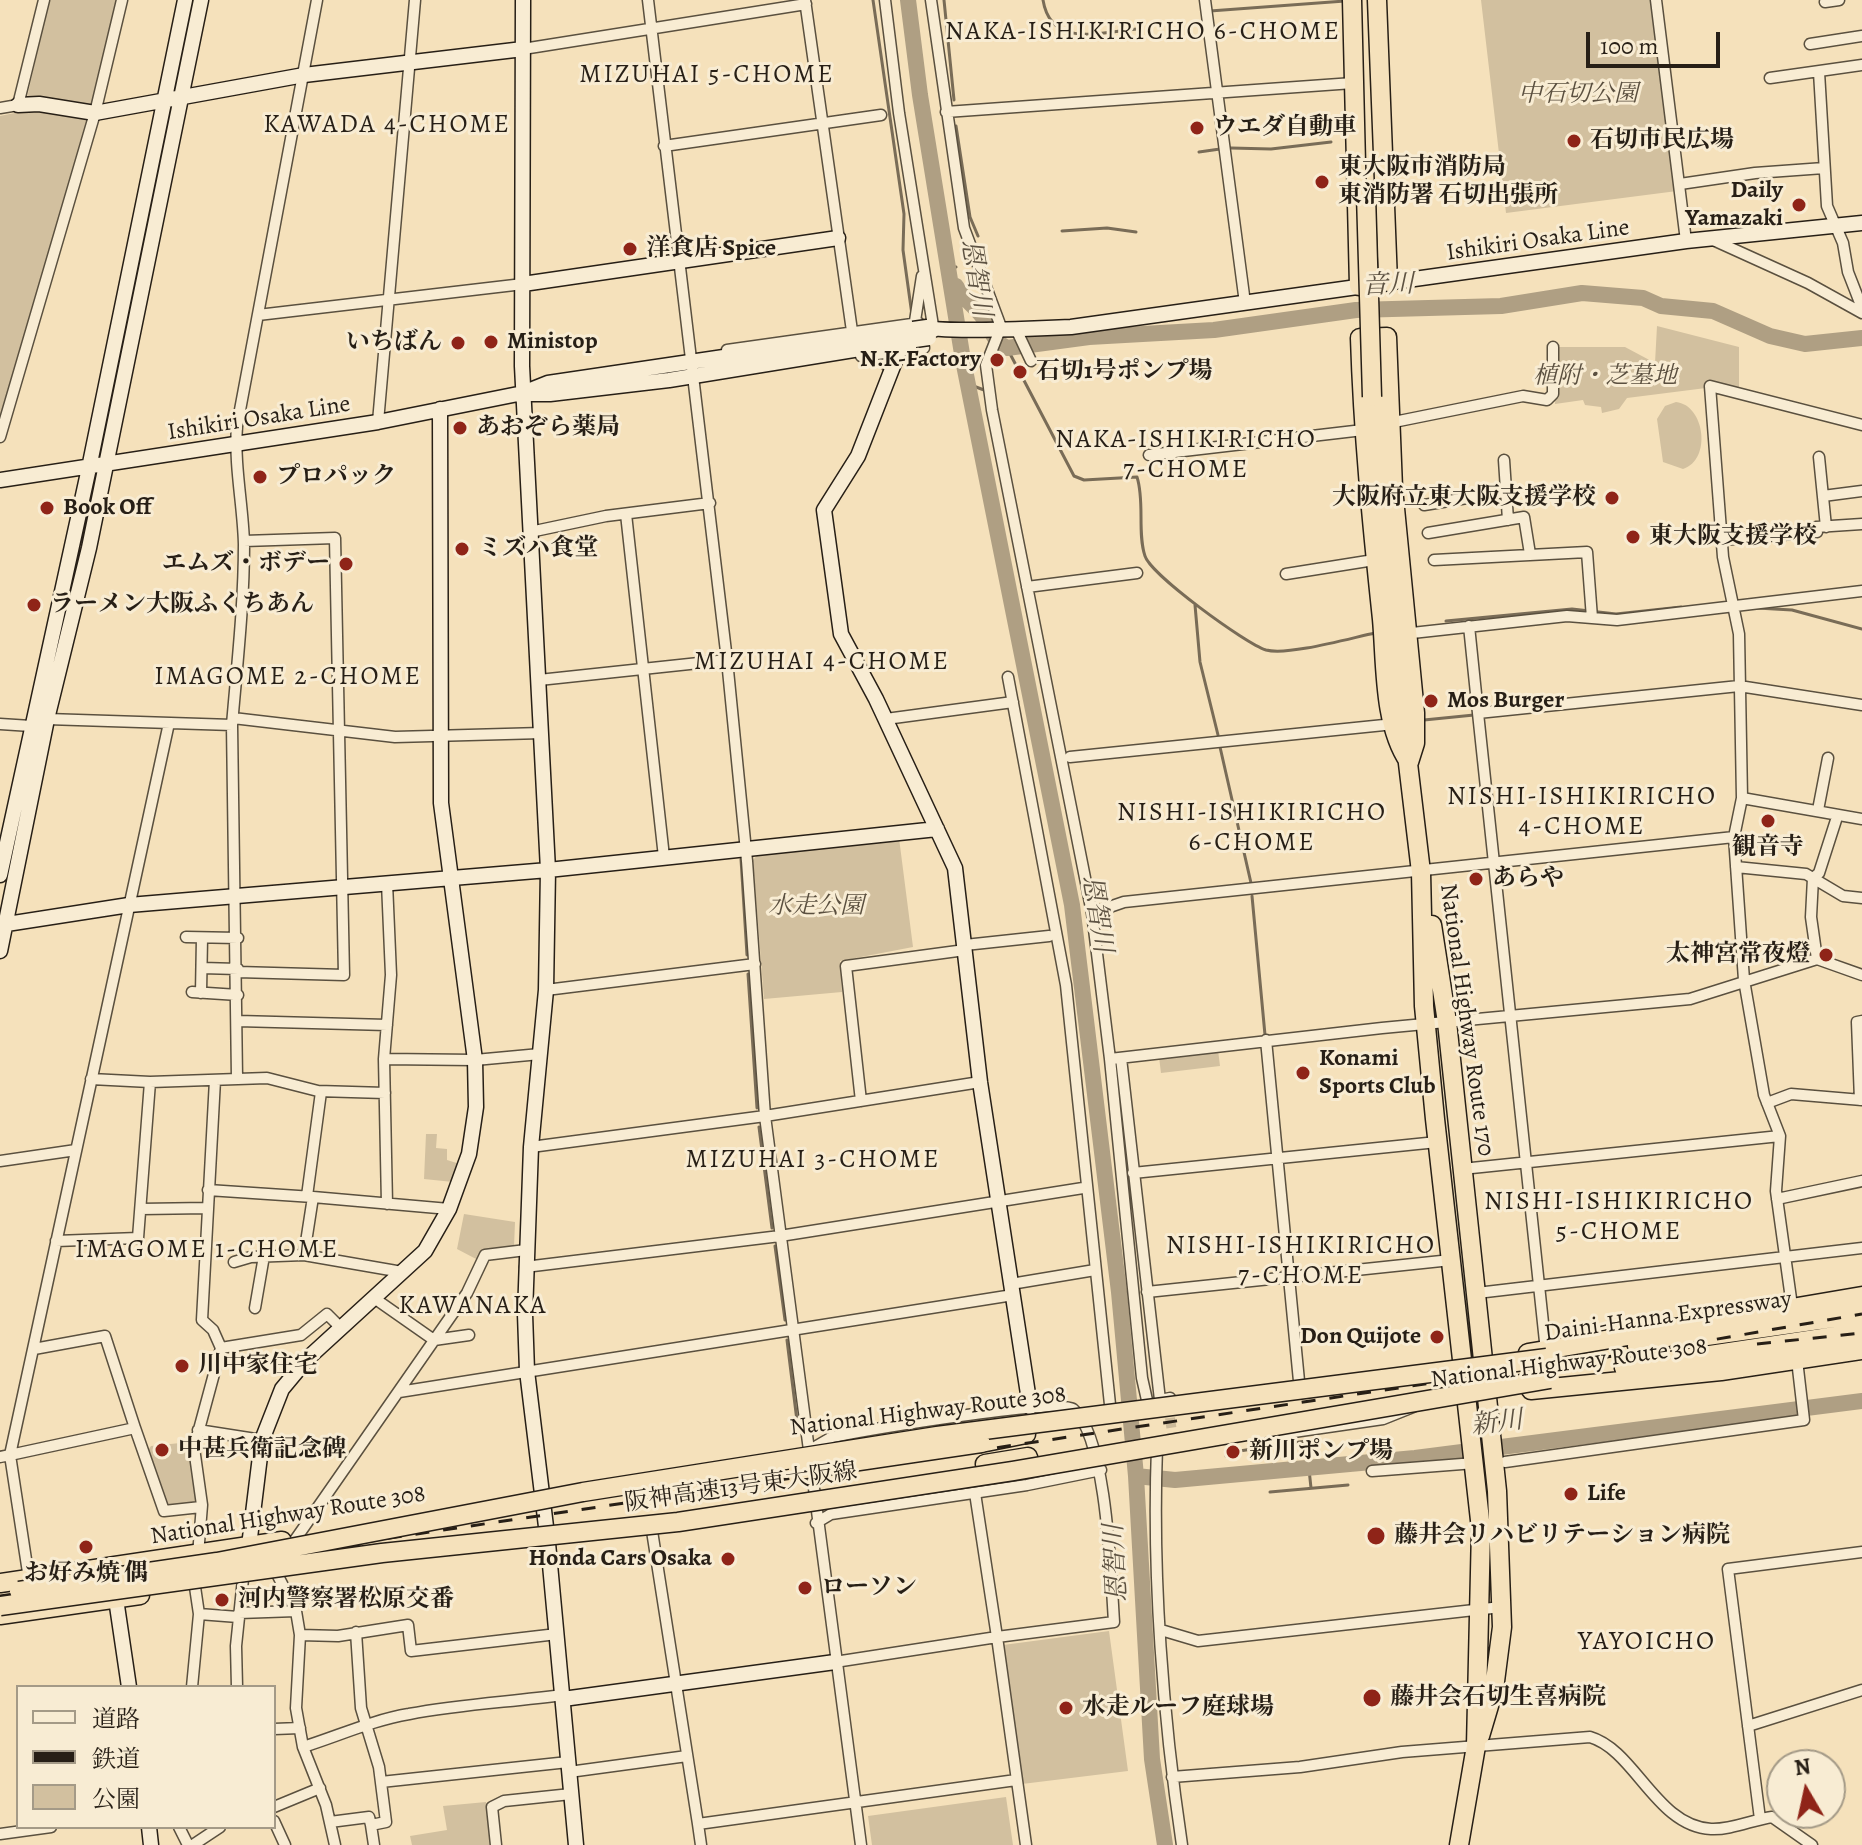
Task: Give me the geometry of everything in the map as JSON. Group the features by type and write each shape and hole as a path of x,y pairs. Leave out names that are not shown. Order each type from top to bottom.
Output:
{"highway":[{"path":"1352,0 1359,286"},
{"path":"1360,0 1370,195 1380,534 1400,724"},
{"path":"1369,0 1370,195"},
{"path":"1377,0 1388,282"},
{"path":"1400,724 1374,560 1363,430 1360,338 1387,337 1389,423 1404,634 1400,724 1399,746 1409,762"},
{"path":"1376,396 1415,713 1415,743 1409,762"},
{"name":"National Highway Route 170","path":"1409,762 1421,872 1426,1024 1451,1260 1477,1365 1481,1394 1498,1453 1501,1607 1494,1689 1487,1722 1476,1746"},
{"name":"National Highway Route 170","path":"1421,872 1427,884 1447,1022 1477,1293 1477,1365"},
{"name":"National Highway Route 308","path":"0,1583 429,1520 541,1497 808,1451 1026,1421 1107,1422 1134,1411 1477,1365 1792,1306 1862,1296"},
{"path":"1596,1342 1804,1313 1862,1312"},
{"name":"Daini-Hanna Expressway","path":"1481,1394 1807,1331 1862,1312"},
{"name":"Daini-Hanna Expressway","path":"1477,1365 1807,1331 1862,1335"},
{"path":"1599,1381 1809,1349 1862,1335"},
{"name":"National Highway Route 308","path":"0,1615 277,1574 815,1514 1029,1464 1481,1394 1797,1360 1862,1350"},
{"name":"阪神高速13号東大阪線","path":"0,1594 217,1562 583,1492 937,1436 1477,1365"},
{"path":"1158,1446 1451,1392 1481,1394"},
{"name":"National Highway Route 170","path":"1459,1845 1476,1746 1481,1529 1474,1455 1481,1394"},
{"name":"阪神高速13号東大阪線","path":"0,1606 382,1553 694,1520 1481,1394"},
{"path":"418,1525 981,1443 1026,1421"},
{"path":"382,1553 985,1464 1029,1464"}],"street":[{"path":"18,105 44,0"},
{"path":"0,437 95,113 122,0"},
{"path":"0,875 89,468 185,0"},
{"path":"0,951 47,719 106,465 201,0"},
{"path":"237,1078 238,938 232,722 242,624 244,541 235,447 317,0"},
{"path":"378,422 415,0"},
{"path":"523,0 523,393 548,870 546,990 531,1147 525,1267 527,1371 548,1543 576,1845"},
{"path":"648,0 727,660 746,848 765,1116 861,1845"},
{"path":"885,0 925,268 925,331"},
{"path":"931,0 964,228 1001,327 986,365 992,410 1092,913 1133,1173 1160,1400 1399,1368 1412,1368 1421,1373"},
{"path":"1205,0 1245,303"},
{"path":"1656,0 1686,241"},
{"path":"1825,2 1839,0"},
{"path":"0,108 39,104 95,113 304,75 523,49 652,30 805,2 852,331"},
{"path":"1810,44 1862,36"},
{"path":"1770,78 1862,65"},
{"path":"1819,72 1827,206 1833,226 1843,243 1848,272 1862,310"},
{"path":"946,112 1353,83"},
{"path":"664,146 881,115"},
{"path":"1680,184 1755,173 1824,168"},
{"name":"Ishikiri Osaka Line","path":"692,368 925,331 1001,327 1018,334 1686,241 1862,223"},
{"path":"258,315 523,284 838,238"},
{"path":"1709,238 1862,310"},
{"path":"925,268 925,331"},
{"path":"766,363 803,364 924,348 919,323 925,331"},
{"path":"692,368 708,353 852,331 925,331"},
{"name":"Ishikiri Osaka Line","path":"0,480 235,447 378,422 523,393 548,383 766,363 925,331"},
{"path":"1018,334 1028,356"},
{"path":"1389,423 1523,396 1547,400 1553,394 1553,347"},
{"path":"303,1747 405,1714 498,1699 516,1701 676,1684 1114,1622 1101,1470 1079,1416 1064,1405 1026,1421 1012,1290 980,1082 955,868 886,719 841,634 824,508 858,456 899,351"},
{"path":"1792,1306 1777,1199 1780,1136 1767,1103 1751,1035 1744,980 1734,837 1742,798 1739,634 1722,540 1710,386 1862,425"},
{"path":"237,1685 238,1615 250,1546 262,1440 282,1389 341,1328 425,1251 449,1209 469,1154 476,1107 475,1060 441,803 440,409"},
{"path":"1149,455 1363,430"},
{"path":"1819,457 1826,527"},
{"path":"1504,460 1508,520"},
{"path":"1823,496 1862,491"},
{"path":"1424,505 1504,492"},
{"path":"530,532 626,514 710,503"},
{"path":"626,514 664,857"},
{"path":"1428,533 1524,517 1530,554"},
{"path":"1722,540 1817,532 1816,527 1862,524"},
{"path":"202,968 344,975 335,538 244,541"},
{"path":"1434,560 1587,552 1592,618"},
{"path":"1286,574 1374,560"},
{"path":"1027,587 1137,573"},
{"path":"1404,634 1567,616 1617,620 1862,591"},
{"path":"1469,626 1546,1351"},
{"path":"539,680 727,660"},
{"path":"1008,677 1066,985 1095,1270 1134,1411"},
{"path":"1478,713 1739,686 1862,705"},
{"path":"886,719 1013,702"},
{"path":"0,724 31,726 47,719 232,722 395,737 542,733"},
{"path":"29,1579 5,1456 34,1349 169,723"},
{"path":"1070,757 1400,724"},
{"path":"1818,810 1828,758"},
{"path":"1742,798 1862,819"},
{"path":"1817,959 1811,917 1813,878 1819,873 1837,817"},
{"path":"3,925 129,905 548,870 937,829"},
{"path":"1092,913 1124,902 1734,837"},
{"path":"1736,867 1813,878 1843,896 1862,898"},
{"path":"387,883 391,975 384,1059 387,1204"},
{"path":"861,1101 846,966 1049,936"},
{"path":"186,937 238,938"},
{"path":"202,938 202,968 196,992 238,995"},
{"path":"1115,1058 1266,1040 1690,999 1744,980 1803,966 1817,959 1862,975"},
{"path":"546,990 755,964"},
{"path":"238,1021 387,1025"},
{"path":"1767,1103 1791,1094 1861,1100 1857,1022 1862,1021"},
{"path":"1266,1040 1299,1381"},
{"path":"384,1059 475,1060 540,1054"},
{"path":"1115,1058 1142,1378 1134,1411"},
{"path":"91,1079 150,1082 267,1078 321,1092 385,1093"},
{"path":"198,1555 201,1507 194,1448 221,1348 213,1330 202,1320 215,1080"},
{"path":"56,1241 138,1238 150,1082"},
{"path":"531,1147 765,1116 980,1082"},
{"path":"304,1255 321,1092"},
{"path":"1462,1169 1780,1136"},
{"path":"1133,1173 1437,1142"},
{"path":"0,1161 76,1150"},
{"path":"1777,1199 1862,1181"},
{"path":"525,1267 780,1236 1083,1188"},
{"path":"208,1190 449,1209"},
{"path":"141,1209 207,1208"},
{"path":"1477,1293 1862,1248"},
{"path":"295,1540 467,1293 485,1255 526,1250"},
{"path":"234,1262 264,1256 304,1255 402,1272"},
{"path":"255,1308 264,1256"},
{"path":"1147,1292 1451,1260"},
{"path":"399,1392 792,1329 1012,1290 1095,1270"},
{"path":"374,1298 434,1340 469,1335"},
{"path":"221,1348 301,1335 327,1314 341,1328"},
{"path":"34,1349 105,1336 164,1511 201,1507"},
{"path":"1498,1453 1804,1420 1797,1360"},
{"path":"1182,1845 1172,1777 1161,1630 1155,1490 1158,1446 1383,1419 1415,1406"},
{"path":"5,1456 135,1428"},
{"path":"198,1430 262,1440"},
{"path":"1372,1471 1474,1455"},
{"path":"842,1507 975,1493 1101,1470"},
{"path":"975,1493 1026,1845"},
{"path":"652,1531 701,1845"},
{"path":"1760,1819 1728,1569 1862,1552"},
{"path":"277,1574 296,1611 300,1635 296,1708 303,1747 320,1788 335,1845"},
{"path":"192,1685 199,1614 195,1587"},
{"path":"116,1599 129,1685"},
{"path":"1161,1630 1198,1641 1501,1607"},
{"path":"199,1614 296,1611"},
{"path":"300,1635 338,1636 408,1625 411,1651 557,1634"},
{"path":"356,1632 358,1687 381,1782 386,1822 371,1825"},
{"path":"1748,1726 1862,1690"},
{"path":"276,1729 300,1728"},
{"path":"1172,1777 1300,1767 1402,1752 1590,1737 1606,1742 1663,1805 1699,1828 1714,1830 1772,1817 1812,1845"},
{"path":"381,1782 687,1756"},
{"path":"698,1824 1016,1780"},
{"path":"276,1806 320,1788"},
{"path":"496,1845 492,1807 504,1801 571,1794"},
{"path":"330,1822 369,1817 374,1845"},
{"path":"276,1825 285,1845"},
{"path":"0,1834 40,1829"},
{"path":"190,1845 217,1829"},
{"path":"28,1831 30,1845"}],"green space":[{"path":"49,0 119,0 93,104 0,420 0,116 24,111"},
{"name":"中石切公園","path":"1481,0 1651,0 1677,191 1506,213"},
{"name":"植附・芝墓地","path":"1657,326 1739,347 1739,390 1706,388 1627,398 1619,409 1602,413 1601,407 1585,405 1583,400 1555,404 1559,347 1625,347 1655,363"},
{"path":"1676,402 1686,405 1693,412 1701,433 1698,455 1692,464 1683,469 1663,462 1657,419 1665,406"},
{"name":"水走公園","path":"899,838 913,947 840,961 842,992 764,999 753,860 759,853"},
{"path":"1218,1050 1220,1066 1161,1073 1159,1057"},
{"path":"426,1134 437,1134 436,1148 447,1149 447,1160 460,1164 453,1182 424,1179"},
{"path":"464,1214 515,1222 514,1247 478,1260 457,1249"},
{"path":"190,1442 198,1501 196,1505 167,1506 148,1450 151,1446"},
{"name":"水走ルーフ庭球場","path":"1109,1631 1128,1771 1022,1784 1003,1645"},
{"path":"1006,1797 1013,1845 872,1845 868,1816"},
{"path":"486,1802 493,1845 412,1845 410,1836 447,1830 443,1806"}],"waterway":[{"path":"873,0 904,214 903,250 912,315"},
{"name":"恩智川","path":"908,0 920,95 963,360 1072,905 1119,1292 1136,1476 1152,1759 1165,1845"},
{"path":"944,0 954,100"},
{"path":"1043,0 1056,26 1067,32 1094,34 1138,29"},
{"path":"1210,11 1345,1"},
{"path":"956,126 970,217 978,236"},
{"path":"1231,148 1271,149 1331,142"},
{"path":"1199,152 1220,149"},
{"path":"1062,231 1107,228 1136,232"},
{"name":"恩智川","path":"947,269 956,267"},
{"name":"音川","path":"956,286 982,316 995,338 1007,348 1089,337 1214,330 1356,310 1501,306 1582,293 1643,298 1661,306 1713,311 1770,336 1805,344 1862,338"},
{"name":"音川","path":"1010,342 1016,346"},
{"path":"1007,348 1074,476 1084,480 1137,477 1145,556 1164,578 1200,608 1266,650 1304,649 1375,633"},
{"path":"883,369 887,359"},
{"path":"968,384 984,390"},
{"path":"1195,605 1200,662 1218,735"},
{"path":"1446,621 1572,609 1616,614 1681,607"},
{"path":"1757,608 1792,610 1862,629"},
{"path":"1424,720 1474,715"},
{"path":"1220,747 1251,883"},
{"path":"741,859 747,955"},
{"path":"1252,896 1265,1035"},
{"path":"748,974 757,1108"},
{"path":"759,1127 772,1228"},
{"path":"775,1246 785,1320"},
{"path":"787,1340 798,1429"},
{"name":"新川","path":"1136,1476 1175,1480 1415,1458 1862,1401"},
{"path":"1226,1456 1226,1453 1306,1441 1311,1488"},
{"name":"新川","path":"1227,1470 1228,1475"},
{"path":"1270,1492 1348,1485"}],"tunnel":[{"path":"1168,1403 1174,1447"}],"railway":[{"path":"0,1596 1660,1349 1862,1314"},
{"path":"1757,1344 1862,1333"}],"place":[{"name":"ウエダ自動車","path":"1197,128"},
{"name":"石切市民広場","path":"1574,141"},
{"name":"東大阪市消防局 東消防署 石切出張所","path":"1322,182"},
{"name":"Daily Yamazaki","path":"1799,205"},
{"name":"洋食店 Spice","path":"630,249"},
{"name":"Ministop","path":"491,342"},
{"name":"いちばん","path":"458,343"},
{"name":"N.K-Factory","path":"997,360"},
{"name":"石切1号ポンプ場","path":"1020,372"},
{"name":"あおぞら薬局","path":"460,428"},
{"name":"プロパック","path":"260,477"},
{"name":"大阪府立東大阪支援学校","path":"1612,498"},
{"name":"Book Off","path":"47,508"},
{"name":"東大阪支援学校","path":"1633,537"},
{"name":"ミズハ食堂","path":"462,549"},
{"name":"エムズ・ボデー","path":"346,564"},
{"name":"ラーメン大阪ふくちあん","path":"34,605"},
{"name":"Mos Burger","path":"1431,701"},
{"name":"観音寺","path":"1768,821"},
{"name":"あらや","path":"1476,879"},
{"name":"太神宮常夜燈","path":"1826,955"},
{"name":"Konami Sports Club","path":"1303,1073"},
{"name":"Don Quijote","path":"1437,1337"},
{"name":"川中家住宅","path":"182,1366"},
{"name":"中甚兵衛記念碑","path":"162,1450"},
{"name":"新川ポンプ場","path":"1233,1452"},
{"name":"Life","path":"1571,1494"},
{"name":"藤井会リハビリテーション病院","path":"1376,1536"},
{"name":"お好み焼 偶","path":"86,1547"},
{"name":"Honda Cars Osaka","path":"728,1559"},
{"name":"ローソン","path":"805,1588"},
{"name":"河内警察署松原交番","path":"222,1600"},
{"name":"藤井会石切生喜病院","path":"1372,1698"},
{"name":"水走ルーフ庭球場","path":"1066,1708"}],"district":[{"name":"NAKA-ISHIKIRICHO 6-CHOME","path":"1143,33"},
{"name":"MIZUHAI 5-CHOME","path":"707,76"},
{"name":"KAWADA 4-CHOME","path":"387,126"},
{"name":"NAKA-ISHIKIRICHO 7-CHOME","path":"1186,456"},
{"name":"MIZUHAI 4-CHOME","path":"822,663"},
{"name":"IMAGOME 2-CHOME","path":"288,678"},
{"name":"NISHI-ISHIKIRICHO 4-CHOME","path":"1582,813"},
{"name":"NISHI-ISHIKIRICHO 6-CHOME","path":"1252,829"},
{"name":"MIZUHAI 3-CHOME","path":"813,1161"},
{"name":"NISHI-ISHIKIRICHO 5-CHOME","path":"1619,1218"},
{"name":"IMAGOME 1-CHOME","path":"207,1251"},
{"name":"NISHI-ISHIKIRICHO 7-CHOME","path":"1301,1262"},
{"name":"KAWANAKA","path":"473,1307"},
{"name":"YAYOICHO","path":"1647,1643"}]}
